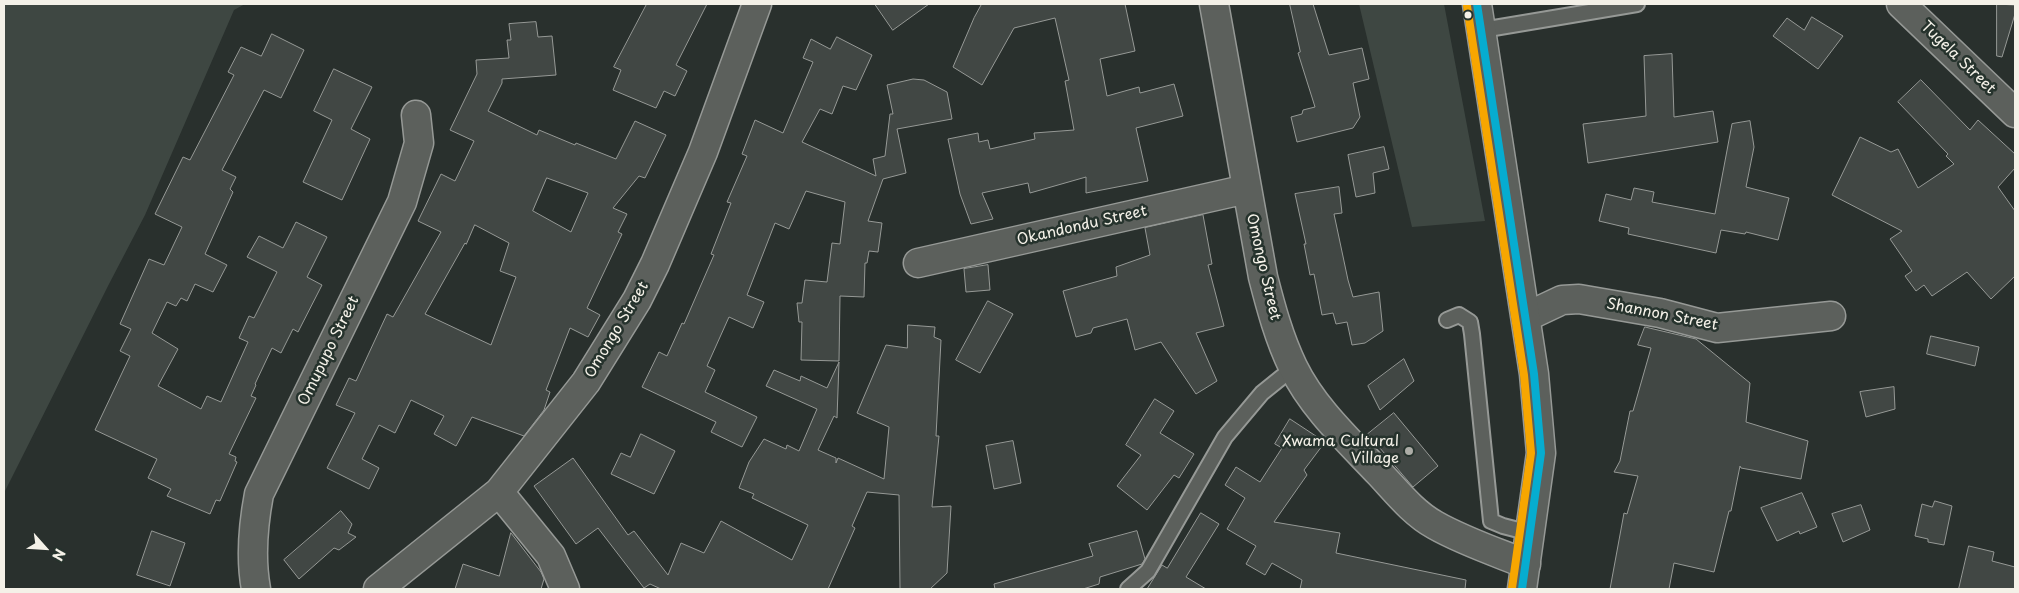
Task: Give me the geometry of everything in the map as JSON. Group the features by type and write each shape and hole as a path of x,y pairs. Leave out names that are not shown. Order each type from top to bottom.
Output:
{"street":[{"name":"Omongo Street","path":"378,589 499,492 586,382 637,300 655,264 703,152 757,4"},
{"name":"Omongo Street","path":"1214,4 1268,295 1275,322 1293,368 1327,418 1414,510 1433,524 1524,576"},
{"path":"1477,4 1526,317 1534,374 1541,453 1524,576"},
{"name":"Tugela Street","path":"1901,4 2015,113"},
{"name":"Omupupo Street","path":"256,589 252,559 253,530 259,494 402,202 419,143 416,115"},
{"name":"Okandondu Street","path":"918,263 1247,189"},
{"name":"Shannon Street","path":"1526,317 1562,300 1571,299 1660,313 1717,328 1831,316"},
{"path":"499,492 551,556 565,589"}],"lane":[{"path":"1482,30 1637,4"},
{"path":"1447,320 1459,315 1470,322 1491,521 1530,533"},
{"path":"1128,589 1148,571 1225,437 1262,393 1293,368"}],"shaded area":[{"path":"4,4 245,4 234,10 145,215 4,493"},
{"path":"1359,4 1444,4 1485,221 1412,227"}],"building":[{"path":"647,4 707,4 676,65 687,71 675,96 664,91 656,108 613,90 621,70 614,67"},
{"path":"875,4 929,4 893,30"},
{"path":"982,4 1125,4 1135,51 1100,59 1107,96 1139,87 1140,93 1174,84 1183,116 1136,128 1148,181 1086,193 1086,177 1030,193 1028,183 982,193 993,219 971,224 960,194 948,139 978,133 979,142 988,140 990,149 1035,139 1034,133 1074,130 1065,81 1069,80 1055,18 1014,28 982,85 953,67"},
{"path":"1290,4 1313,4 1329,55 1362,48 1369,79 1353,83 1360,117 1353,128 1297,142 1291,117 1302,114 1303,110 1315,107 1298,53 1300,52"},
{"path":"1997,4 2015,5 2015,14 2002,57 1997,56"},
{"path":"1812,17 1843,36 1818,69 1773,36 1787,18 1804,30"},
{"path":"536,22 538,37 552,36 556,75 502,79 502,83 488,111 537,135 539,130 616,159 635,121 666,135 645,178 639,176 613,208 627,214 618,232 622,234 587,308 600,315 588,337 570,328 546,390 550,392 544,410 524,436 472,417 456,446 434,434 444,416 411,400 395,433 379,425 362,459 379,468 369,489 327,468 355,413 336,405 349,378 356,381 387,314 393,317 441,232 418,221 441,174 455,181 474,141 450,130 477,74 476,60 509,58 507,40 511,40 509,24","holes":["547,178 588,193 571,232 533,211","475,225 509,243 500,271 516,277 491,345 425,314"]},
{"path":"272,34 304,50 281,98 264,90 222,170 236,177 230,189 233,192 205,254 227,265 213,292 195,284 187,301 181,298 176,306 167,302 152,333 178,349 158,386 201,409 207,396 221,402 248,342 239,338 249,316 254,318 277,272 247,257 259,236 283,248 296,222 327,237 307,277 322,285 298,332 293,329 281,353 272,348 251,396 256,398 229,454 236,457 235,461 237,462 220,501 216,500 210,514 167,496 171,489 148,478 157,459 95,430 130,356 120,351 131,329 120,324 149,259 164,265 182,227 155,214 183,157 190,160 234,75 228,72 241,47 261,56"},
{"path":"837,37 872,55 856,90 843,86 832,114 820,109 802,142 876,176 873,159 885,156 890,114 893,114 887,85 913,79 924,80 947,92 952,119 897,129 906,173 883,179 868,221 882,223 878,252 869,251 867,263 865,263 864,297 840,296 839,361 801,360 802,322 799,322 797,303 802,303 805,280 827,282 832,243 840,244 845,202 806,191 789,229 775,223 747,295 764,302 753,328 729,317 707,366 715,370 705,392 757,417 742,447 711,432 716,422 642,387 659,352 667,356 682,323 684,324 714,255 711,254 731,203 727,202 747,156 742,154 755,120 783,133 813,62 803,58 811,39 830,49"},
{"path":"1672,54 1674,117 1713,111 1718,142 1588,163 1583,124 1646,116 1644,56"},
{"path":"334,69 372,87 351,129 370,139 342,200 303,182 332,120 314,111"},
{"path":"1921,80 1970,130 1978,120 2015,154 2015,168 1998,187 2015,211 2015,276 1991,299 1967,272 1932,296 1924,285 1916,291 1905,276 1912,271 1890,239 1902,231 1832,195 1860,137 1891,152 1898,149 1918,188 1954,164 1946,156 1948,154 1898,102"},
{"path":"1750,121 1754,147 1746,187 1789,198 1778,240 1746,232 1745,234 1721,230 1716,253 1628,234 1629,228 1599,221 1606,194 1631,200 1634,188 1654,192 1652,202 1715,214 1732,124"},
{"path":"1384,147 1389,169 1373,173 1375,193 1356,197 1348,155"},
{"path":"1339,187 1342,213 1334,214 1353,297 1379,292 1383,331 1365,343 1352,345 1347,322 1336,324 1333,313 1322,315 1314,274 1310,275 1304,244 1306,244 1295,194"},
{"path":"1203,215 1212,264 1208,265 1224,326 1196,333 1217,381 1196,394 1161,342 1135,350 1127,319 1093,328 1091,333 1076,337 1063,291 1117,276 1116,267 1150,255 1145,228"},
{"path":"988,265 990,290 966,292 964,269"},
{"path":"988,301 1013,314 980,373 956,360"},
{"path":"908,325 935,327 934,337 941,340 936,436 939,436 932,507 951,506 947,573 930,589 900,589 899,495 867,492 852,526 855,528 828,589 661,589 650,584 644,588 598,528 576,544 534,486 573,458 628,535 634,531 668,575 681,543 704,553 721,521 792,560 808,525 752,498 754,494 739,488 749,462 764,439 786,449 787,445 799,451 817,409 766,386 774,370 800,381 801,376 827,388 839,362 837,418 834,416 818,450 836,458 836,463 838,458 884,479 889,427 857,413 886,345 907,348"},
{"path":"1645,327 1696,339 1750,383 1746,422 1808,441 1801,479 1741,468 1740,466 1731,511 1729,511 1714,572 1674,563 1669,589 1610,589 1624,513 1627,514 1638,476 1614,472 1620,461 1630,411 1633,411 1651,348 1638,345"},
{"path":"1931,336 1979,347 1975,366 1927,354"},
{"path":"1404,359 1414,381 1380,410 1368,386"},
{"path":"1894,387 1895,409 1866,417 1860,392"},
{"path":"1155,399 1174,411 1160,433 1194,454 1179,478 1174,475 1147,510 1117,486 1141,455 1126,445"},
{"path":"1394,413 1438,466 1413,487 1368,434"},
{"path":"1290,419 1325,442 1304,470 1307,475 1274,522 1340,533 1336,553 1466,580 1465,589 1300,589 1302,580 1272,563 1265,575 1246,564 1256,546 1227,529 1245,498 1225,485 1236,467 1260,482 1282,448 1275,444"},
{"path":"641,434 675,451 654,494 611,474 621,453 630,457"},
{"path":"1013,441 1021,483 994,489 986,446"},
{"path":"1802,493 1817,527 1800,534 1799,531 1777,541 1761,508"},
{"path":"1935,501 1952,506 1944,545 1928,542 1928,539 1915,536 1922,504 1932,507"},
{"path":"1861,505 1870,530 1843,542 1832,514"},
{"path":"341,511 352,524 348,533 356,537 339,550 334,548 299,579 284,560"},
{"path":"1201,513 1219,524 1186,577 1206,589 1147,589 1162,565 1167,568"},
{"path":"152,531 185,543 170,586 137,575"},
{"path":"1137,531 1145,559 1142,564 1100,577 1099,584 1083,589 995,589 994,584 1093,556 1089,544"},
{"path":"511,533 541,572 544,579 541,589 455,589 463,564 499,576"},
{"path":"1969,546 1994,552 1992,561 2015,567 2015,589 1959,589"}],"transit line":[{"path":"1477,4 1534,374 1541,453 1522,589"},
{"path":"1467,6 1524,375 1531,453 1512,588"}],"place":[{"name":"Xwama Cultural Village","path":"1409,451"}]}
